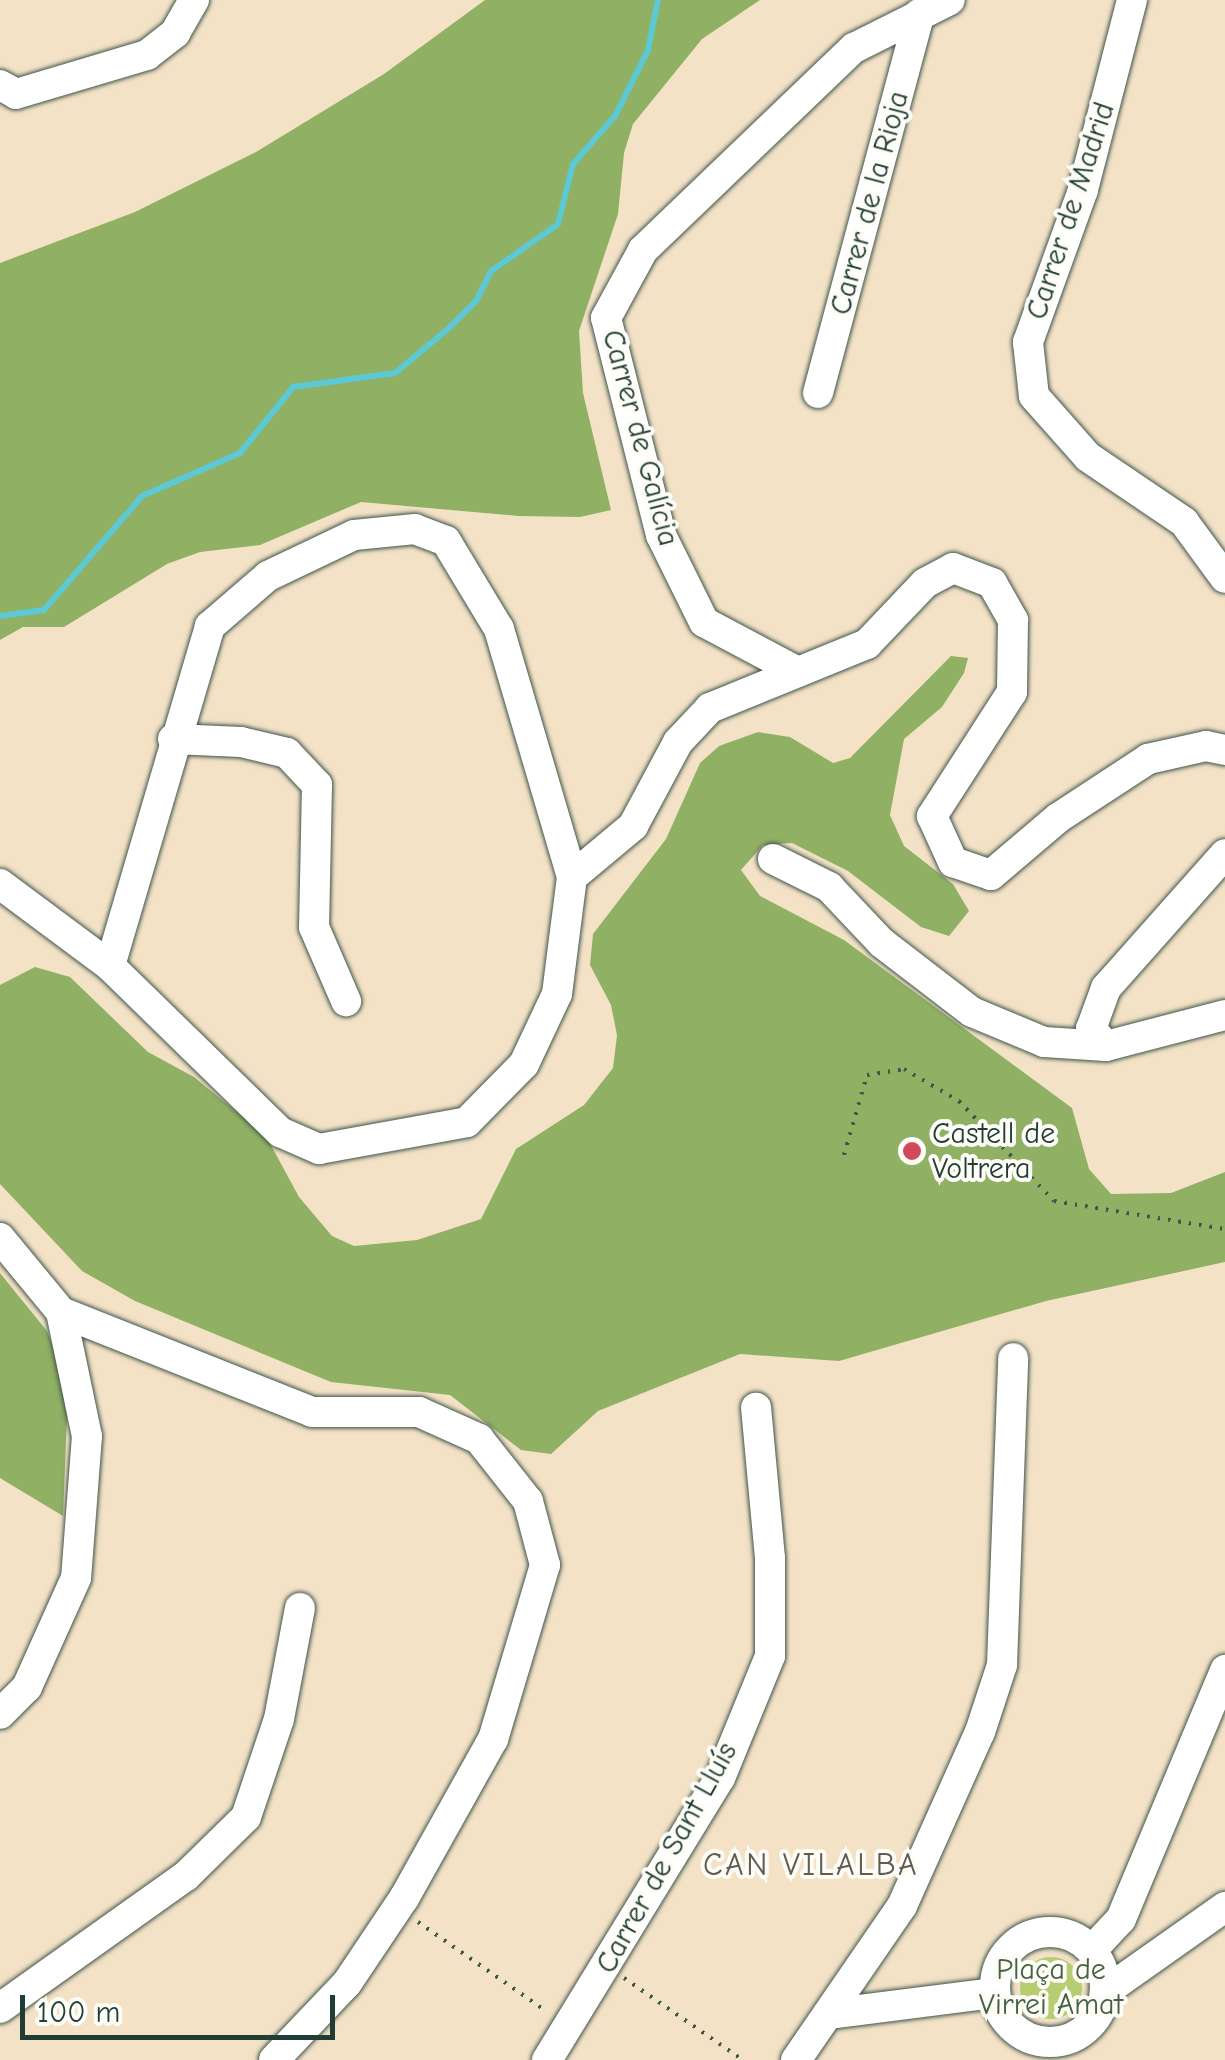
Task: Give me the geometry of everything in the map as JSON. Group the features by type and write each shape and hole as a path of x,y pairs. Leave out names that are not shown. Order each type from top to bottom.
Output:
{"street":[{"path":"0,85 16,94 147,55 175,34 194,0"},
{"name":"Carrer de Galícia","path":"798,672 704,622 661,535 606,318 643,250 854,48 950,0"},
{"name":"Carrer de Madrid","path":"1132,0 1083,190 1028,342 1034,396 1088,457 1184,522 1225,578"},
{"name":"Carrer de la Rioja","path":"818,392 920,14"},
{"path":"0,884 110,966 293,1138 319,1149 467,1122 524,1064 557,994 572,877 499,630 446,540 415,530 337,543 268,576 210,626 173,738 110,966"},
{"path":"572,877 632,826 678,742 710,708 867,644 926,583 953,568 992,583 1013,620 1012,692 932,816 953,862 991,875 1058,818 1148,759 1206,746 1225,750"},
{"path":"173,738 242,742 288,753 316,785 314,927 346,1001"},
{"path":"1106,1046 1091,1029 1106,988 1225,854"},
{"path":"773,859 829,887 882,943 972,1012 1044,1042 1106,1046 1225,1014"},
{"path":"0,1238 61,1312 87,1436 76,1578 28,1688 0,1714"},
{"path":"61,1312 312,1412 420,1412 479,1440 528,1501 544,1566 493,1739 397,1908 347,1983 274,2060"},
{"path":"796,2060 902,1906 980,1732 1002,1665 1013,1358"},
{"name":"Carrer de Sant Lluís","path":"547,2060 720,1778 770,1656 770,1558 756,1408"},
{"path":"0,2008 186,1876 246,1817 279,1719 300,1608"},
{"path":"1092,1950 1122,1919 1225,1670"},
{"path":"1106,1991 1225,1907"},
{"path":"1062,1933 1092,1950 1106,1991 1102,2009 1076,2036 1014,2048 1009,2024 995,1993 1002,1959 1028,1936 1062,1933"},
{"path":"828,2014 995,1993"}],"path":[{"path":"844,1155 866,1075 904,1070 959,1101 1054,1200 1225,1228"},
{"path":"397,1908 568,2027"},
{"path":"606,1969 744,2060"}],"green space":[{"path":"485,0 760,0 702,39 633,124 624,153 618,214 579,331 583,393 611,510 580,517 518,516 361,502 260,545 200,552 167,564 64,627 23,627 0,640 0,263 135,212 256,152 384,74"},
{"path":"951,656 968,658 964,673 942,707 904,739 890,815 904,846 953,884 969,911 949,936 921,927 848,871 792,843 763,845 741,870 760,896 844,940 1072,1108 1089,1169 1111,1194 1171,1193 1225,1172 1225,1262 1046,1301 839,1361 740,1354 598,1411 551,1454 521,1450 450,1395 331,1382 135,1301 82,1271 0,1184 0,985 35,967 70,977 148,1052 194,1077 266,1136 299,1197 332,1236 354,1246 417,1240 481,1219 516,1149 584,1105 613,1068 617,1035 611,1005 590,965 593,934 666,839 700,763 719,746 758,732 790,737 833,763 850,758"},
{"path":"0,1273 47,1331 57,1357 67,1416 63,1516 0,1478"},
{"name":"Plaça de Virrei Amat","path":"1051,1957 1073,1966 1082,1988 1073,2010 1051,2019 1029,2010 1020,1988 1029,1966"}],"waterway":[{"path":"0,616 44,610 142,496 240,453 293,387 395,373 449,328 476,301 491,271 558,224 573,164 615,116 648,50 658,0"}],"place":[{"name":"Castell de Voltrera","path":"912,1151"}],"district":[{"name":"CAN VILALBA","path":"811,1865"}]}
